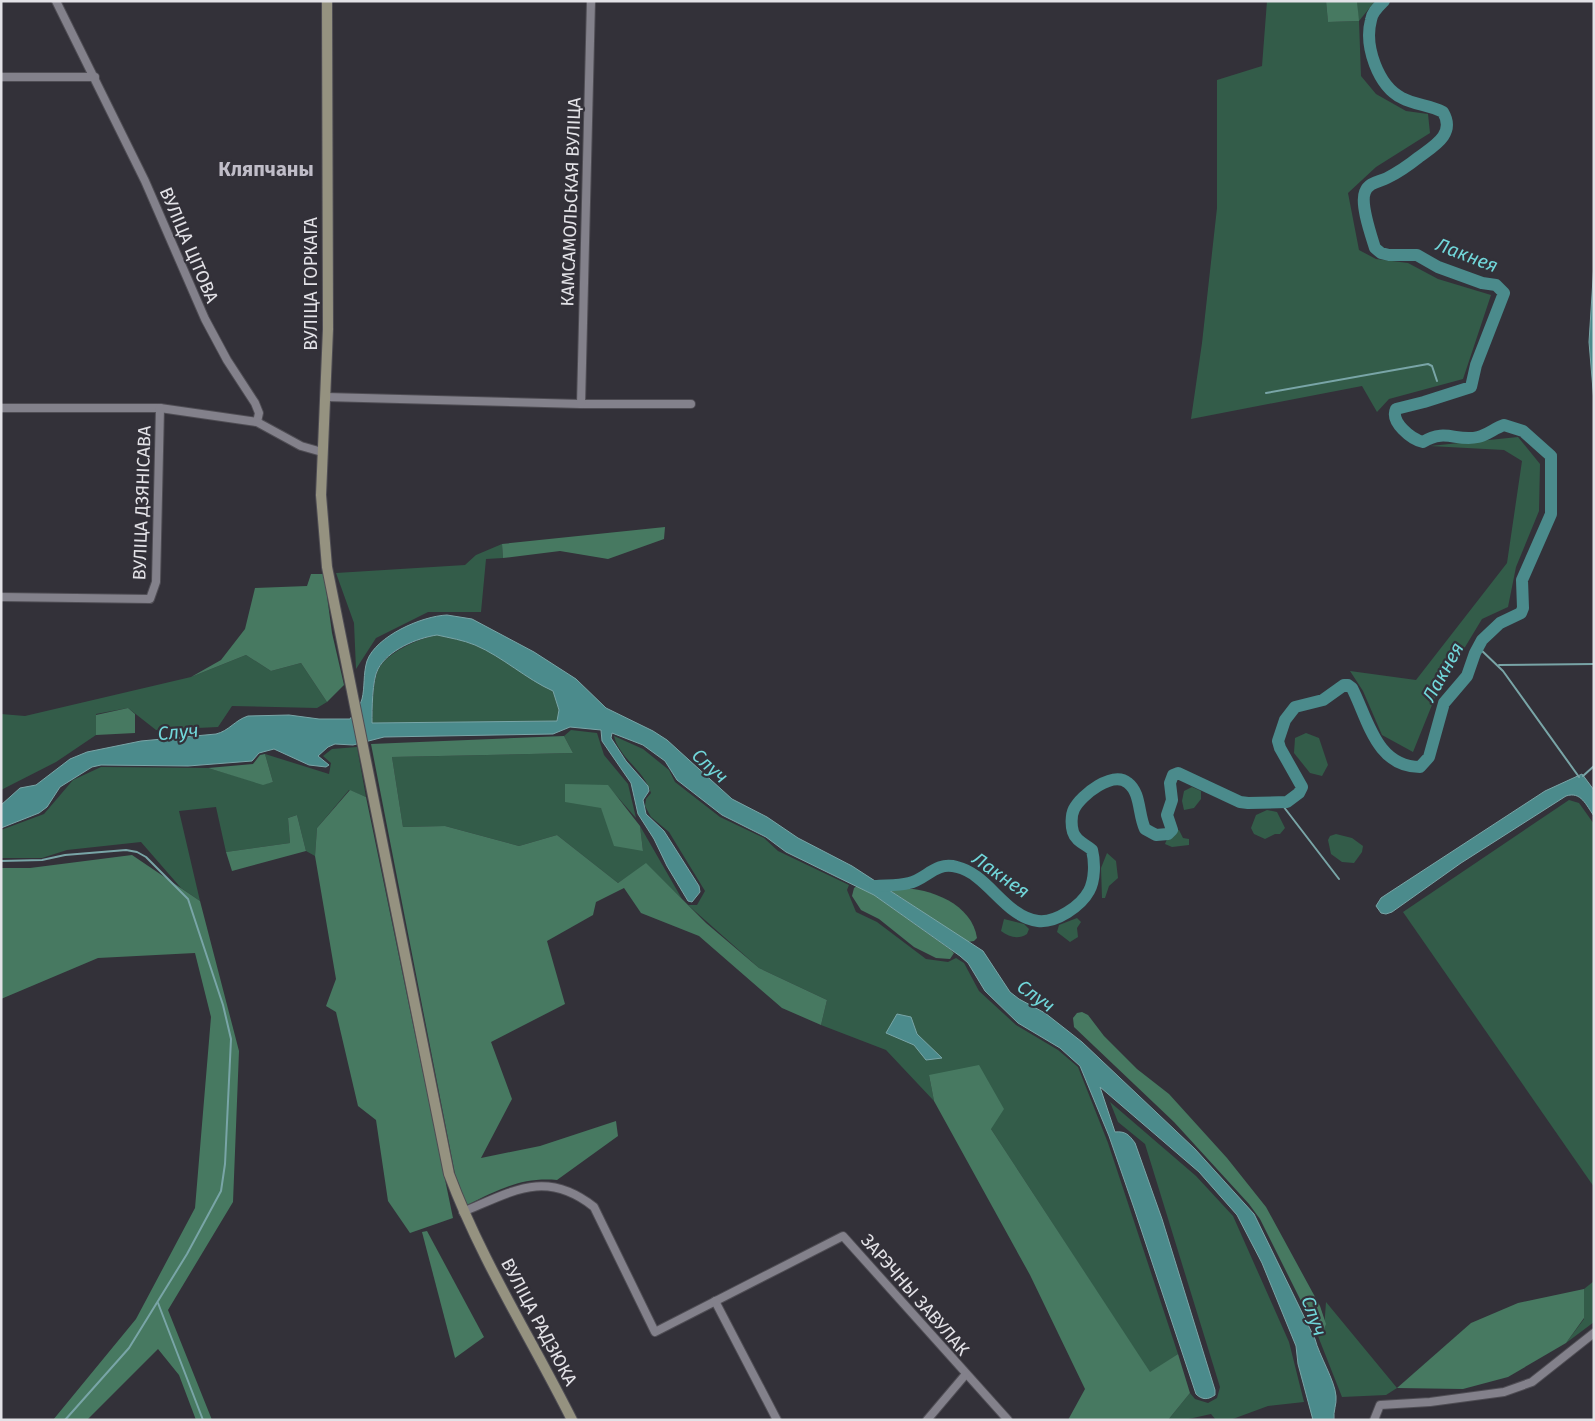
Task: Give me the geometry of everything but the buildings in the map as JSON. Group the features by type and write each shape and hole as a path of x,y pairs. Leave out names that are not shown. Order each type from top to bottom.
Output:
{"main road":[{"name":"ВУЛІЦА ГОРКАГА","path":"327,1 328,329 321,495 327,567 370,780"},
{"name":"ВУЛІЦА РАДЗЮКА","path":"370,780 449,1174 463,1212 517,1319 546,1369 572,1420"}],"street":[{"name":"ВУЛІЦА ЦІТОВА","path":"56,1 145,181 205,319 227,360 255,403 258,413 257,422"},
{"name":"КАМСАМОЛЬСКАЯ ВУЛІЦА","path":"581,404 592,1"},
{"path":"1,77 95,78"},
{"path":"326,397 581,404 691,404"},
{"path":"1,408 160,408 257,422 301,446 322,452"},
{"name":"ВУЛІЦА ДЗЯНІСАВА","path":"1,597 150,599 156,582 160,408"},
{"path":"463,1212 504,1194 543,1184 578,1194 594,1207 655,1332 715,1301 777,1420"},
{"name":"ЗАРЭЧНЫ ЗАВУЛАК","path":"715,1301 843,1236 1008,1420"},
{"path":"1374,1420 1380,1405 1486,1396 1532,1382 1594,1333"},
{"path":"928,1420 966,1374"}],"green space":[{"path":"1267,1 1326,1 1328,22 1358,21 1357,1 1375,1 1359,21 1361,76 1376,94 1406,111 1428,114 1430,133 1376,167 1348,193 1359,250 1376,259 1408,263 1438,279 1491,295 1463,379 1389,399 1377,412 1362,386 1191,419 1202,343 1217,208 1217,80 1262,66"},
{"path":"1326,1 1357,1 1359,21 1328,22"},
{"path":"1518,437 1540,464 1539,511 1516,567 1508,607 1482,619 1436,695 1413,752 1382,735 1363,691 1350,671 1416,680 1507,563 1522,461 1504,450 1430,446"},
{"path":"665,527 664,539 608,559 560,551 503,558 502,544"},
{"path":"502,544 503,558 486,559 481,612 428,612 376,638 356,669 354,623 336,573 465,565 476,555"},
{"path":"311,574 324,574 332,633 344,685 327,702 301,663 271,671 246,655 191,677 221,660 245,629 255,588 307,586"},
{"path":"437,635 475,645 553,691 559,710 557,721 372,723 374,685 380,666 386,659 402,648"},
{"path":"246,655 271,671 301,663 327,702 317,708 232,706 218,727 156,730 128,708 96,714 96,735 56,762 1,790 1,714 25,716 191,677"},
{"path":"128,708 135,714 135,733 96,735 96,715"},
{"path":"571,730 597,733 604,755 628,784 636,818 607,785 601,808 643,851 640,826 682,899 646,864 618,883 557,835 519,846 445,826 403,827 392,757 573,753 564,736"},
{"path":"1306,733 1319,738 1328,765 1322,776 1310,773 1294,753 1295,738"},
{"path":"564,736 573,753 392,757 403,827 445,826 519,846 557,835 618,883 646,863 706,923 759,968 827,1000 821,1025 782,1008 699,936 641,913 624,888 596,902 593,915 547,941 565,1004 491,1042 512,1099 481,1158 540,1146 616,1121 618,1136 557,1180 532,1181 510,1186 467,1205 455,1174 371,744"},
{"path":"614,736 643,749 669,770 675,782 720,817 764,838 778,851 849,885 847,890 856,912 877,922 926,959 948,962 956,958 964,963 979,991 1016,1025 1058,1050 1078,1067 1108,1143 1178,1354 1150,1373 991,1129 929,1075 934,1101 886,1050 821,1025 827,1000 759,968 688,905 697,905 705,891 669,832 651,817 645,806 646,799 651,793 648,785 621,751"},
{"path":"357,747 366,797 349,790 317,828 315,856 306,851 297,815 288,818 290,843 226,852 216,807 179,811 200,901 181,888 141,842 67,850 42,858 1,858 1,830 44,814 73,780 101,767 208,768 263,784 273,782 265,754 329,774 331,763 323,756 332,749"},
{"path":"265,754 273,782 263,785 208,768 253,764 260,755"},
{"path":"565,784 608,785 640,826 643,851 614,846 601,808 565,802"},
{"path":"1192,787 1201,791 1201,799 1194,808 1184,810 1182,801 1184,791"},
{"path":"350,790 366,797 453,1218 410,1233 388,1201 376,1120 358,1106 336,1012 326,1006 336,979 315,856 317,828"},
{"path":"1569,800 1579,803 1594,824 1594,1187 1403,912"},
{"path":"1267,810 1277,812 1285,828 1280,834 1275,834 1265,839 1254,834 1251,828 1256,815"},
{"path":"297,815 306,851 232,871 226,852 290,843 288,818"},
{"path":"1176,830 1179,830 1183,838 1189,839 1189,845 1172,847 1165,844 1167,839"},
{"path":"1336,834 1352,838 1363,846 1362,852 1354,863 1342,862 1331,854 1328,840 1330,836"},
{"path":"1107,853 1116,861 1118,878 1109,886 1105,898 1102,898 1101,868"},
{"path":"132,855 200,901 239,1051 233,1202 168,1310 212,1420 196,1420 179,1375 158,1349 87,1420 53,1420 136,1319 195,1208 211,1017 195,953 98,958 1,999 1,868 30,868"},
{"path":"857,886 874,895 951,950 954,953 950,959 936,958 914,947 879,919 861,910 852,896 854,888"},
{"path":"897,888 922,890 947,899 967,915 977,938 974,941 968,942 891,891"},
{"path":"1077,918 1081,922 1077,928 1078,937 1070,942 1057,932 1059,925"},
{"path":"1004,919 1024,924 1029,929 1027,934 1017,937 1004,933 1001,931"},
{"path":"1082,1012 1088,1015 1104,1036 1137,1069 1169,1094 1227,1158 1266,1207 1320,1306 1326,1324 1324,1329 1316,1331 1260,1219 1249,1204 1174,1122 1074,1027 1073,1018 1077,1013"},
{"path":"979,1065 1004,1109 991,1129 1150,1372 1178,1354 1190,1393 1168,1420 1068,1420 1085,1389 1030,1275 934,1101 929,1075"},
{"path":"1110,1102 1196,1176 1233,1216 1289,1342 1304,1402 1268,1406 1230,1420 1216,1420 1211,1414 1184,1420 1168,1420 1190,1393 1195,1399 1208,1403 1217,1398 1220,1387 1145,1144 1118,1122"},
{"path":"427,1231 484,1337 455,1358 422,1232"},
{"path":"1594,1281 1594,1322 1566,1343 1584,1319 1584,1289"},
{"path":"1584,1289 1584,1318 1566,1343 1508,1377 1463,1389 1397,1388 1471,1323 1518,1303"},
{"path":"1326,1302 1397,1388 1386,1395 1342,1397 1316,1331 1324,1329"}],"water":[{"path":"1594,263 1594,402 1589,342"},
{"path":"447,615 472,619 534,652 576,679 606,708 667,740 732,799 767,817 798,838 852,866 983,951 1010,992 1045,1013 1082,1042 1195,1149 1254,1214 1315,1339 1333,1383 1336,1399 1334,1420 1313,1420 1298,1364 1296,1346 1262,1263 1237,1215 1199,1172 1100,1087 1115,1132 1127,1134 1135,1143 1162,1219 1215,1390 1215,1395 1205,1399 1196,1394 1109,1136 1080,1066 1060,1048 1018,1023 985,991 968,963 960,956 874,895 786,852 766,837 722,815 677,780 665,761 643,745 612,733 611,738 626,761 648,786 649,791 643,800 646,814 664,831 699,886 700,892 692,902 688,901 638,814 631,783 602,741 601,730 570,727 553,734 384,737 353,745 335,744 328,747 318,756 329,765 326,767 309,765 274,749 259,753 252,761 188,766 101,765 92,767 60,787 47,807 39,813 1,828 1,805 20,788 36,785 70,759 87,752 141,741 216,734 248,716 289,715 319,719 350,719 362,699 367,661 372,652 380,643 401,629 413,623","holes":["437,635 475,645 553,691 559,710 557,721 372,723 376,674 383,662 404,646"]},
{"path":"1582,774 1594,790 1594,816 1579,797 1576,795 1566,796 1461,863 1392,912 1381,913 1376,906 1381,898 1545,791"},
{"path":"897,1014 911,1017 917,1034 942,1058 926,1060 914,1045 886,1033"}],"waterway":[{"name":"Лакнея","path":"875,886 909,883 937,868 943,866 957,867 968,871 978,878 1006,904 1026,918 1045,921 1060,916 1074,908 1085,897 1092,882 1094,865 1092,850 1076,838 1072,824 1074,809 1090,791 1106,782 1114,780 1122,780 1128,783 1135,792 1145,829 1156,835 1168,834 1172,830 1167,815 1172,800 1170,783 1173,775 1178,773 1240,802 1287,802 1299,793 1302,787 1278,741 1285,720 1295,707 1323,700 1344,685 1352,688 1369,727 1383,750 1393,759 1405,765 1420,767 1429,757 1444,703 1467,676 1482,640 1500,623 1521,613 1523,608 1522,580 1551,514 1551,456 1523,431 1504,425 1478,437 1438,436 1423,442 1408,434 1396,419 1396,409 1471,387 1476,365 1504,293 1496,285 1482,283 1438,267 1417,255 1389,255 1381,253 1375,248 1365,212 1365,192 1372,184 1400,171 1437,144 1442,139 1447,127 1443,112 1402,98 1393,92 1380,75 1371,53 1369,30 1373,14 1384,1"},
{"path":"1266,393 1428,364 1432,366 1437,381"},
{"path":"1478,647 1503,671 1579,777"},
{"path":"1499,665 1594,664"},
{"path":"1583,776 1594,766"},
{"path":"1280,802 1339,879"},
{"path":"1,861 42,860 65,855 126,850 137,852 146,857 188,899 223,1005 231,1039 225,1164 221,1191 187,1254 129,1348 65,1420"},
{"path":"158,1303 203,1420"}],"district":[{"name":"Кляпчаны","path":"266,169"}],"water label":[{"name":"Случ","path":"178,732"},
{"name":"Случ","path":"710,766"},
{"name":"Случ","path":"1036,996"},
{"name":"Случ","path":"1314,1316"}]}
